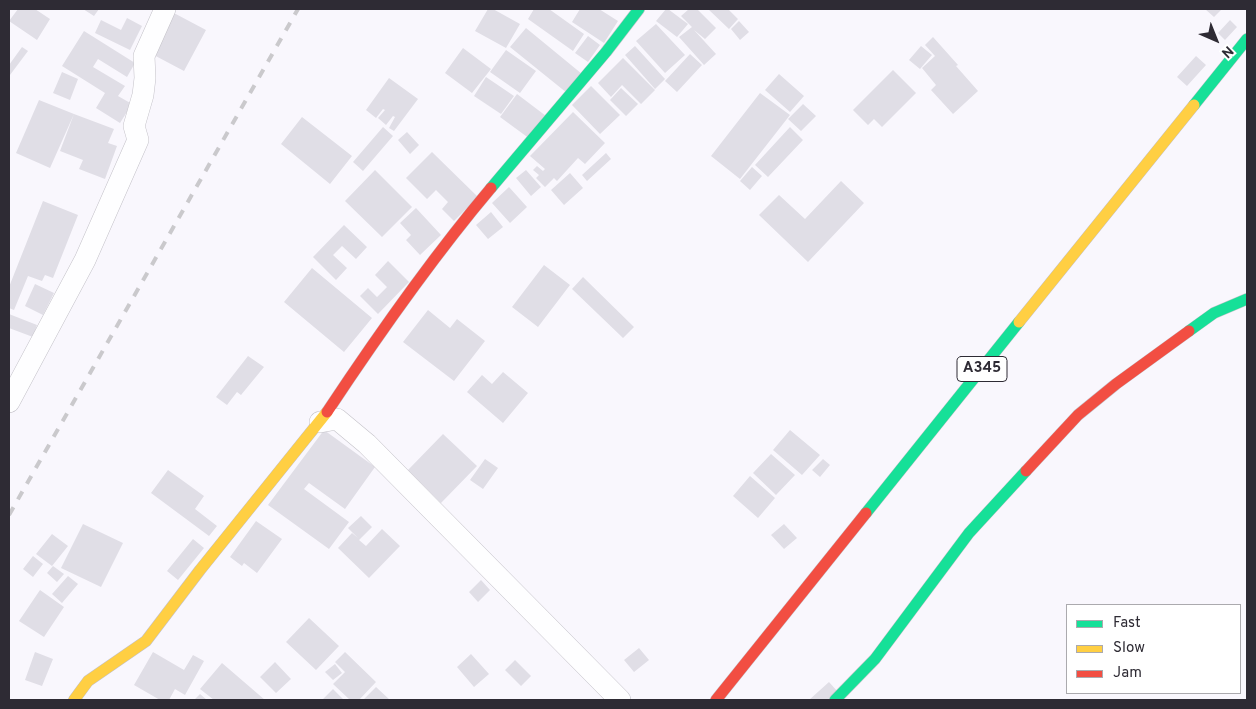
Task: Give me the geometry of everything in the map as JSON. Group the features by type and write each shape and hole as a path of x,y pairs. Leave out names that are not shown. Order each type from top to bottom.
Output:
{"main road":[{"path":"74,700 88,681 146,641 200,570 320,422 382,328 466,217 600,60 639,9"},
{"name":"A345","path":"716,700 1247,39"},
{"path":"835,700 875,659 969,533 1078,415 1123,378 1214,313 1247,298"}],"street":[{"path":"9,402 85,260 138,140 134,126 143,95 145,78 144,56 165,9"},
{"path":"320,422 337,419 367,444 620,700"}],"building":[{"path":"18,9 35,9 50,19 37,40 9,21"},
{"path":"83,9 99,9 94,16"},
{"path":"488,9 493,9 520,24 506,48 475,31"},
{"path":"534,9 549,9 584,34 573,51 528,19"},
{"path":"580,9 599,9 618,21 604,43 572,22"},
{"path":"666,9 688,24 677,37 656,21"},
{"path":"689,9 697,9 716,28 705,39 694,30 716,54 704,65 679,37 692,27 681,16"},
{"path":"708,9 728,9 738,19 729,29"},
{"path":"1205,9 1222,9 1214,17"},
{"path":"172,12 206,30 184,71 150,53"},
{"path":"127,18 142,26 130,50 95,33 101,20 121,30"},
{"path":"1230,20 1237,27 1225,40 1218,33"},
{"path":"739,21 749,32 740,40 731,29"},
{"path":"656,24 685,55 665,73 636,41"},
{"path":"526,28 582,74 567,93 510,47"},
{"path":"84,31 135,63 127,77 98,59 93,67 125,86 118,96 132,104 120,123 96,108 105,93 62,66"},
{"path":"588,36 600,45 588,62 575,53"},
{"path":"933,37 978,91 953,114 931,90 936,85 922,68 935,56 925,45"},
{"path":"635,46 665,79 655,89 625,55"},
{"path":"921,46 932,55 920,69 909,60"},
{"path":"22,47 28,51 10,75 9,65"},
{"path":"463,48 491,69 472,93 445,73"},
{"path":"506,50 536,71 520,93 490,72"},
{"path":"690,54 702,65 677,92 665,81"},
{"path":"1196,56 1206,65 1187,86 1177,77"},
{"path":"623,58 655,90 641,104 622,85 611,97 598,83"},
{"path":"893,70 916,93 882,127 874,119 868,125 853,110"},
{"path":"62,72 78,79 70,100 53,93"},
{"path":"779,74 804,96 790,112 765,90"},
{"path":"486,77 514,96 501,114 474,96"},
{"path":"389,78 418,99 394,131 389,128 395,117 393,116 386,125 378,118 385,110 383,109 376,118 366,110"},
{"path":"591,86 620,115 600,134 572,105"},
{"path":"621,88 638,104 626,116 610,100"},
{"path":"760,93 790,115 740,179 711,156"},
{"path":"517,94 546,116 530,139 500,117"},
{"path":"39,100 74,114 50,168 16,153"},
{"path":"803,104 816,116 801,131 788,119"},
{"path":"573,112 605,143 585,164 578,158 557,181 554,178 545,187 536,178 539,175 533,170 537,166 543,171 545,169 530,156"},
{"path":"74,114 114,129 108,143 117,146 105,179 79,169 83,160 60,151"},
{"path":"302,117 352,156 330,184 281,144"},
{"path":"383,127 393,136 363,171 353,162"},
{"path":"790,127 803,140 768,177 755,165"},
{"path":"407,132 419,145 410,154 398,140"},
{"path":"432,152 478,197 454,221 442,209 448,202 436,190 427,199 406,178"},
{"path":"606,153 611,159 587,181 582,175"},
{"path":"752,167 762,176 750,190 740,181"},
{"path":"375,170 412,207 382,237 345,201"},
{"path":"526,170 541,187 531,196 516,178"},
{"path":"570,173 583,188 564,205 551,190"},
{"path":"841,181 864,203 808,262 759,215 779,195 805,219"},
{"path":"509,187 527,207 510,223 492,203"},
{"path":"43,201 78,215 53,278 45,275 42,281 28,276 14,310 9,308 9,287"},
{"path":"416,208 441,235 420,255 406,240 411,235 400,223"},
{"path":"491,212 503,227 488,239 476,225"},
{"path":"344,225 367,247 356,259 342,246 333,255 347,268 336,280 313,257"},
{"path":"388,261 409,282 378,314 360,296 368,288 377,297 387,287 375,275"},
{"path":"544,265 570,285 538,327 512,307"},
{"path":"312,268 372,318 344,352 284,302"},
{"path":"583,277 634,327 623,338 572,289"},
{"path":"35,284 54,293 43,315 25,306"},
{"path":"428,310 450,328 457,319 485,341 454,381 403,342"},
{"path":"9,314 37,325 33,337 9,328"},
{"path":"248,356 264,367 241,395 237,392 227,405 216,397"},
{"path":"503,372 528,393 503,423 467,392 482,375 492,384"},
{"path":"324,430 375,467 345,509 309,483 304,489 349,522 329,549 268,505"},
{"path":"790,430 820,455 802,475 773,450"},
{"path":"443,434 477,466 441,503 408,470"},
{"path":"771,454 795,475 776,495 753,473"},
{"path":"485,459 498,468 483,489 470,480"},
{"path":"823,459 830,465 820,477 812,470"},
{"path":"168,470 204,496 195,509 217,526 209,536 151,493"},
{"path":"750,476 775,498 758,518 733,496"},
{"path":"361,516 372,527 359,540 366,546 382,529 400,546 369,578 338,548 352,533 358,538 348,528"},
{"path":"256,521 282,539 257,573 244,563 242,566 230,557"},
{"path":"83,524 123,543 101,587 61,568"},
{"path":"784,524 797,538 784,549 771,535"},
{"path":"52,534 68,546 52,566 36,554"},
{"path":"193,539 204,548 178,580 167,571"},
{"path":"33,556 43,564 33,577 23,569"},
{"path":"53,566 64,574 57,582 47,573"},
{"path":"68,576 78,584 62,603 52,594"},
{"path":"481,580 490,590 478,602 469,592"},
{"path":"40,590 64,607 44,637 19,621"},
{"path":"309,618 339,646 316,670 286,642"},
{"path":"639,648 649,660 634,672 624,660"},
{"path":"35,652 53,659 42,686 25,680"},
{"path":"153,652 184,670 193,655 204,661 185,695 175,689 169,700 160,700 134,685"},
{"path":"345,652 376,682 359,700 350,700 333,684 345,672 335,662"},
{"path":"471,654 489,674 474,687 457,667"},
{"path":"515,660 531,676 521,686 505,670"},
{"path":"275,662 291,679 276,693 260,677"},
{"path":"222,663 265,700 214,700 200,689"},
{"path":"335,664 342,673 333,680 325,672"},
{"path":"829,682 838,692 829,700 809,700"},
{"path":"376,687 390,700 363,700"},
{"path":"333,689 344,700 322,700"},
{"path":"200,694 207,700 194,700"}],"railway":[{"path":"9,515 298,9"}],"traffic: fast":[{"path":"491,188 606,52 639,9"},
{"path":"1194,105 1247,39"},
{"path":"1189,331 1214,313 1247,299"},
{"path":"866,513 1019,322"},
{"path":"835,700 875,659 969,533 1026,471"}],"traffic: slow":[{"path":"1019,322 1194,105"},
{"path":"74,700 88,681 146,641 200,570 327,412"}],"traffic: jam":[{"path":"327,412 406,298 447,242 491,188"},
{"path":"1026,471 1078,415 1116,384 1189,331"},
{"path":"716,700 866,513"}]}
